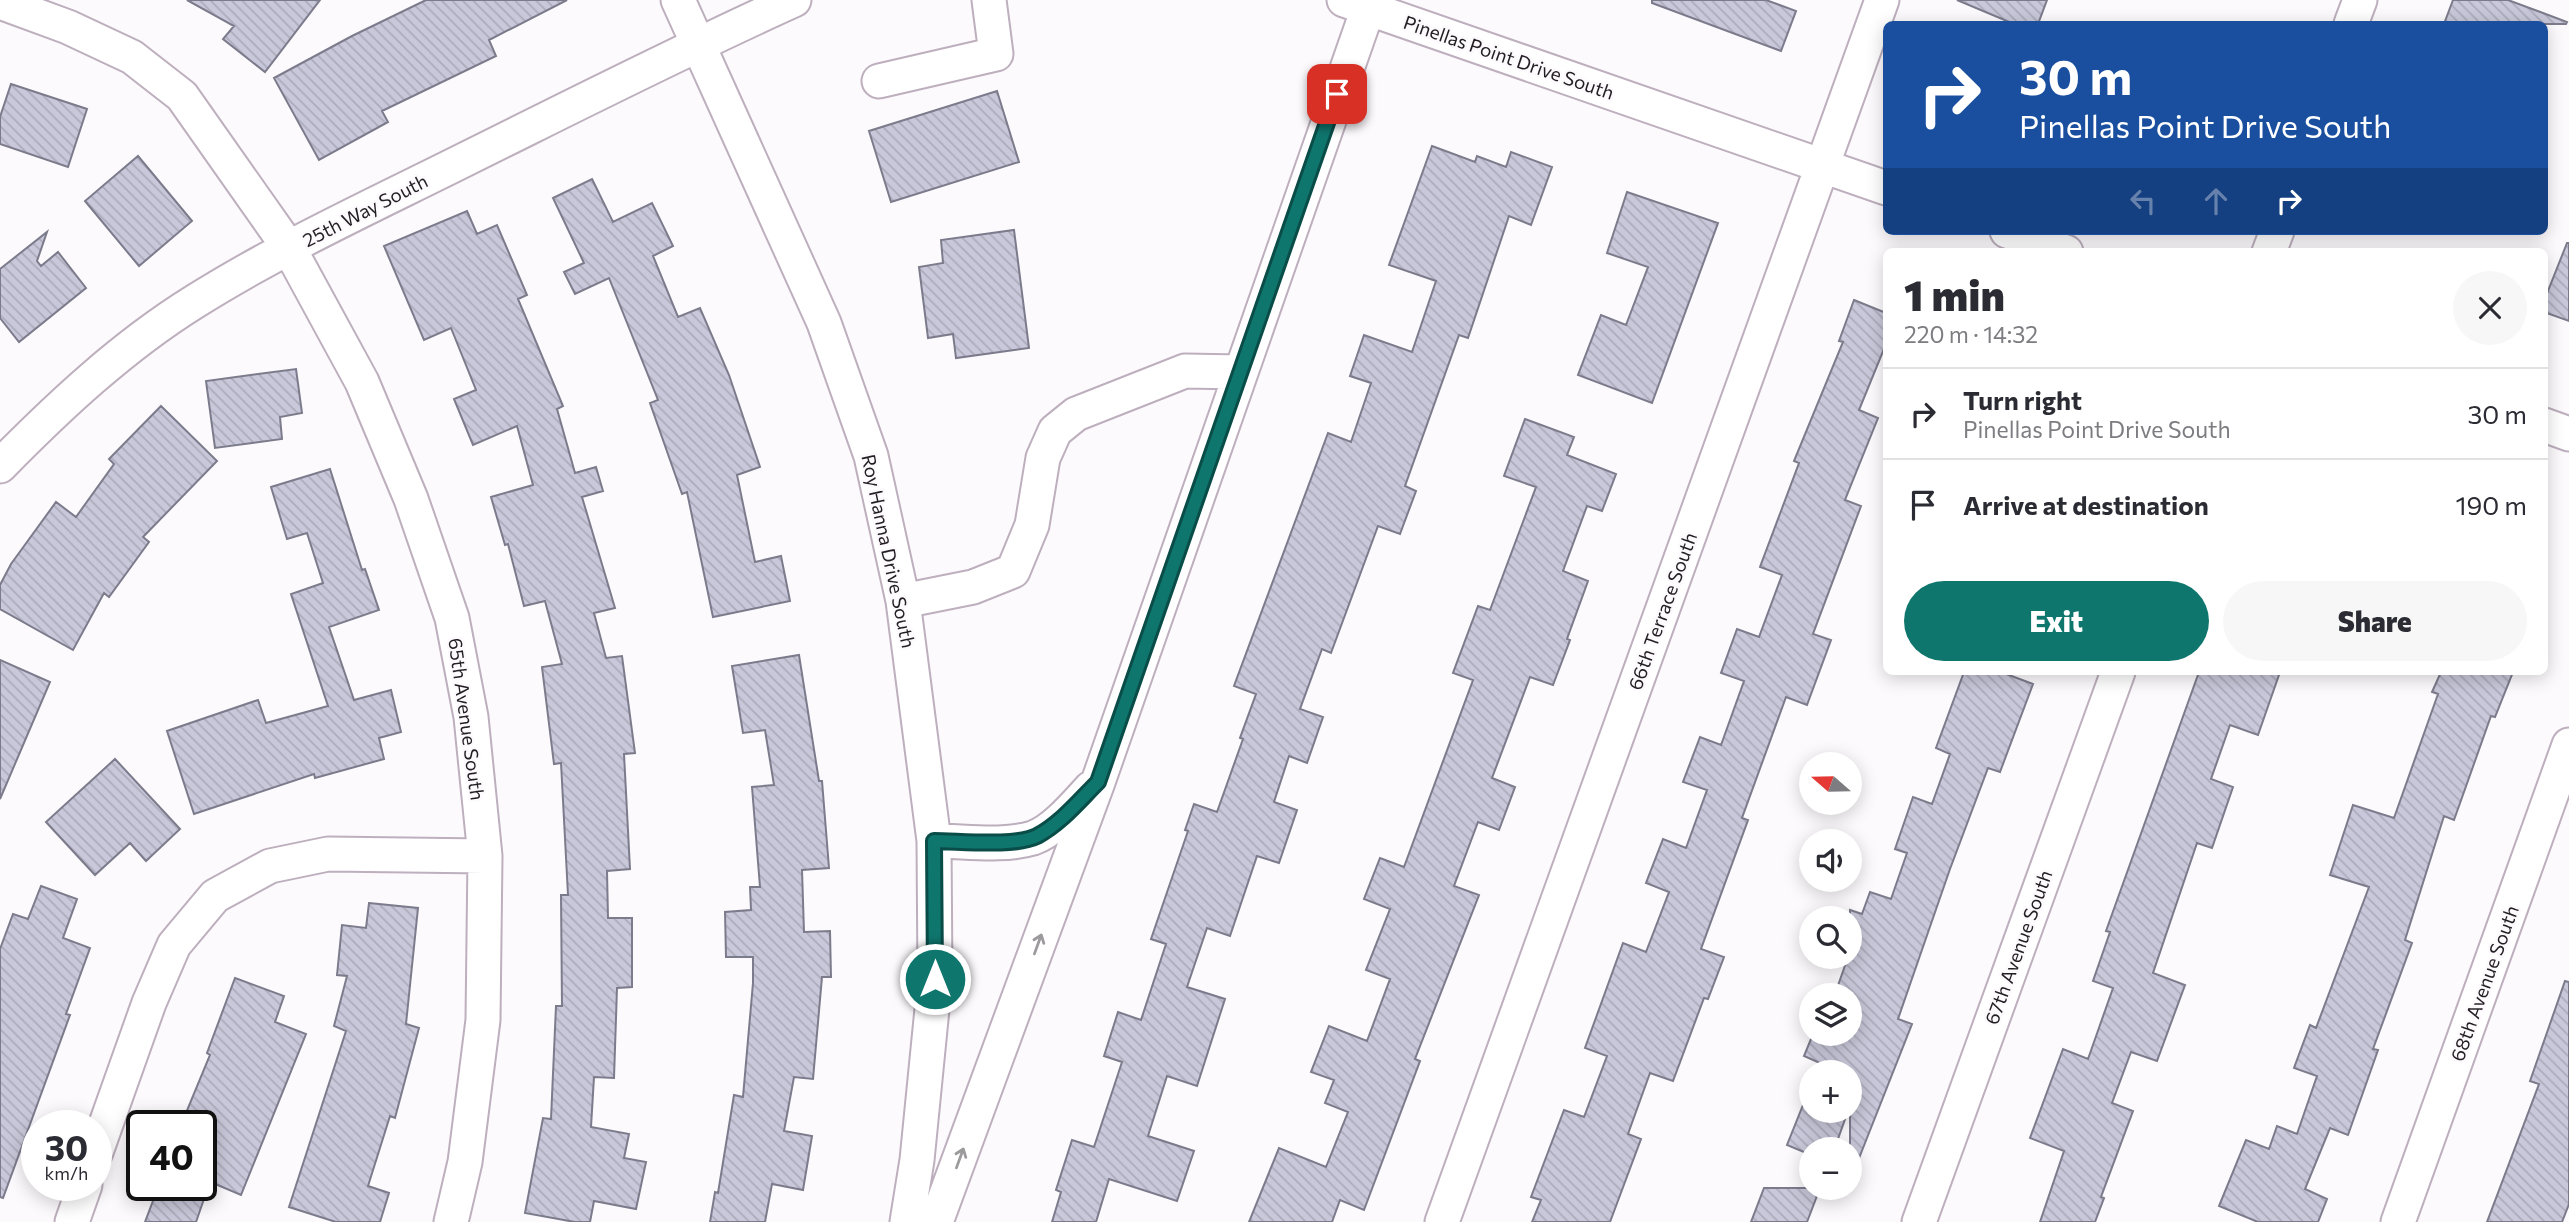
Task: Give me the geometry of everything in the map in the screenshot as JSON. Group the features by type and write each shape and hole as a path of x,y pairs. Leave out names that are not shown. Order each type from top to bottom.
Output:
{"street":[{"name":"Roy Hanna Drive South","path":"678,0 824,323 870,456 903,601 934,841 935,979 917,1160 907,1222"},
{"name":"25th Way South","path":"0,2 68,27 132,57 182,96 289,248 698,43 794,0"},
{"path":"880,81 996,54 989,0"},
{"name":"66th Terrace South","path":"1442,1222 1882,0"},
{"path":"2352,21 2360,0"},
{"name":"Pinellas Point Drive South","path":"934,841 1003,842 1034,837 1065,816 1098,782 1241,372 1361,2 1883,187"},
{"path":"2018,235 2055,248"},
{"path":"0,466 32,433 118,356 193,302 289,248"},
{"name":"65th Avenue South","path":"289,248 362,382 411,499 452,618 471,717 485,856 483,1020 465,1162 451,1222"},
{"path":"903,601 973,587 1013,571 1032,525 1043,458 1055,431 1076,414 1185,371 1241,372"},
{"path":"2548,426 2569,434"},
{"name":"67th Avenue South","path":"1919,1222 2117,675"},
{"name":"68th Avenue South","path":"2398,1222 2569,745"},
{"path":"936,1222 1098,782"},
{"path":"111,1110 149,1003 174,945 215,896 270,866 328,854 485,856"},
{"path":"72,1222 79,1201"}],"building":[{"path":"187,0 320,0 265,72 223,39 234,26"},
{"path":"426,0 567,0 489,40 496,56 382,111 388,122 319,160 274,78"},
{"path":"1652,0 1766,0 1796,11 1781,51 1652,3"},
{"path":"1957,0 2047,0 2039,21 2007,21"},
{"path":"2453,0 2508,0 2567,22 2548,24 2548,21 2445,21"},
{"path":"11,84 87,109 68,167 0,144 0,117"},
{"path":"997,91 1019,162 891,202 869,131"},
{"path":"1432,146 1475,162 1477,156 1506,167 1511,152 1552,167 1531,225 1509,216 1468,338 1459,335 1405,486 1416,491 1400,534 1378,526 1331,653 1322,649 1300,709 1323,717 1307,763 1289,756 1274,802 1297,810 1279,863 1257,856 1230,936 1207,928 1187,987 1225,999 1197,1086 1167,1076 1148,1136 1194,1151 1177,1201 1109,1179 1096,1222 1052,1222 1061,1192 1056,1190 1072,1140 1094,1147 1122,1062 1104,1056 1118,1012 1141,1020 1166,944 1151,939 1188,831 1185,830 1194,804 1217,812 1243,739 1240,738 1256,694 1234,686 1328,433 1351,442 1371,383 1350,376 1364,335 1412,352 1436,281 1389,265"},
{"path":"138,156 192,221 139,266 85,201"},
{"path":"592,179 613,222 652,203 673,246 653,256 678,317 700,308 729,375 760,467 737,475 755,562 781,556 790,601 713,617 687,492 682,494 650,403 658,400 609,278 575,294 564,272 584,263 553,198"},
{"path":"1627,192 1718,223 1652,403 1578,375 1601,315 1626,325 1648,267 1607,253"},
{"path":"467,211 477,234 497,225 527,295 518,299 563,406 557,409 575,473 596,467 603,491 582,497 615,608 594,613 606,658 622,656 635,753 624,754 630,869 607,871 608,918 632,918 632,987 617,988 614,1078 594,1077 591,1127 629,1134 624,1158 646,1162 636,1209 594,1201 590,1222 525,1213 543,1118 551,1119 556,1006 562,1006 561,895 568,895 561,763 554,764 542,667 562,664 545,601 524,606 508,544 505,545 491,497 533,485 517,426 473,445 454,399 476,390 451,328 424,340 384,246"},
{"path":"1014,230 1029,348 956,358 953,334 928,338 919,267 943,263 941,240"},
{"path":"47,232 37,261 41,266 58,252 86,288 19,342 0,318 0,269"},
{"path":"2569,243 2569,321 2548,313 2548,291"},
{"path":"1854,300 1883,312 1883,351 1859,410 1878,418 1845,500 1861,506 1813,634 1831,640 1807,705 1786,697 1742,818 1748,820 1701,949 1724,957 1708,999 1704,998 1673,1081 1650,1073 1628,1134 1641,1139 1610,1222 1532,1222 1541,1200 1531,1197 1564,1110 1584,1117 1607,1056 1585,1048 1623,943 1646,952 1669,892 1646,883 1663,839 1686,848 1707,790 1683,782 1700,737 1721,745 1744,681 1721,673 1737,629 1759,637 1782,575 1760,567 1799,463 1794,461 1843,342 1839,341"},
{"path":"296,369 302,413 280,417 282,439 215,448 206,381"},
{"path":"161,406 217,461 143,537 149,542 109,597 104,593 73,650 0,609 0,585 11,564 56,502 76,517 114,464 109,459"},
{"path":"1525,419 1574,437 1567,455 1616,474 1602,511 1587,506 1563,571 1588,581 1567,639 1570,640 1553,685 1530,677 1492,778 1515,787 1499,830 1478,822 1454,886 1479,895 1415,1059 1420,1061 1364,1210 1340,1200 1332,1222 1249,1222 1279,1148 1326,1167 1348,1112 1325,1103 1334,1080 1311,1072 1329,1026 1367,1041 1390,979 1366,970 1390,909 1364,899 1380,858 1404,867 1473,680 1453,673 1478,606 1490,610 1536,487 1504,476"},
{"path":"330,469 362,570 365,569 379,610 329,627 354,700 391,690 401,732 379,738 384,759 315,778 314,774 194,814 167,731 258,700 266,723 328,706 291,594 323,583 307,533 287,539 271,487"},
{"path":"799,655 819,781 822,781 829,868 802,870 804,932 830,931 831,977 822,977 813,1079 794,1077 784,1131 812,1136 803,1190 772,1184 765,1222 710,1222 715,1192 718,1193 734,1095 743,1097 753,983 753,957 726,957 725,912 751,910 750,887 760,887 752,787 774,785 765,730 743,733 732,666"},
{"path":"0,660 50,682 0,799"},
{"path":"1963,675 2009,675 2033,684 2000,772 1988,768 1950,869 1898,1019 1912,1024 1862,1151 1862,1137 1850,1137 1850,1123 1862,1123 1862,1060 1813,1060 1804,1056 1808,1046 1862,1046 1862,983 1839,983 1844,969 1862,969 1862,914 1870,892 1891,899 1907,853 1895,849 1913,797 1932,804 1950,754 1936,748"},
{"path":"2198,675 2279,675 2258,735 2230,725 2211,779 2233,787 2212,848 2197,843 2153,973 2185,985 2157,1061 2131,1052 2112,1103 2133,1111 2101,1197 2104,1198 2095,1222 2040,1222 2064,1151 2030,1138 2063,1049 2088,1059 2113,988 2093,981 2110,932 2106,931"},
{"path":"2440,675 2512,675 2495,717 2491,716 2454,820 2444,816 2405,940 2412,943 2373,1049 2378,1050 2348,1135 2330,1128 2305,1189 2327,1199 2318,1222 2258,1222 2219,1206 2246,1140 2269,1149 2277,1126 2297,1134 2317,1076 2294,1068 2310,1025 2316,1028 2369,887 2330,875 2353,805 2394,818 2438,694 2432,692"},
{"path":"115,759 180,829 146,861 130,843 95,875 46,822"},
{"path":"41,886 77,899 63,938 90,948 66,1014 70,1015 35,1110 21,1110 21,1149 3,1198 0,1197 0,949 13,914 28,919"},
{"path":"369,903 418,908 406,1024 419,1028 395,1118 390,1116 368,1186 389,1193 380,1222 336,1222 289,1207 346,1031 334,1026 347,976 337,975 342,925 366,928"},
{"path":"235,978 284,996 275,1022 306,1034 241,1195 217,1185 217,1110 187,1110 210,1055 207,1053"},
{"path":"2565,981 2569,982 2569,1204 2562,1222 2487,1222 2539,1084 2530,1081"},
{"path":"1799,1115 1799,1123 1844,1123 1839,1137 1799,1137 1799,1150 1787,1145"},
{"path":"1764,1188 1799,1188 1799,1200 1815,1200 1807,1222 1751,1222"},
{"path":"153,1201 203,1201 196,1222 145,1222"}],"route":[{"path":"935,979 934,841 1003,842 1034,837 1065,816 1098,782 1337,94"}]}
